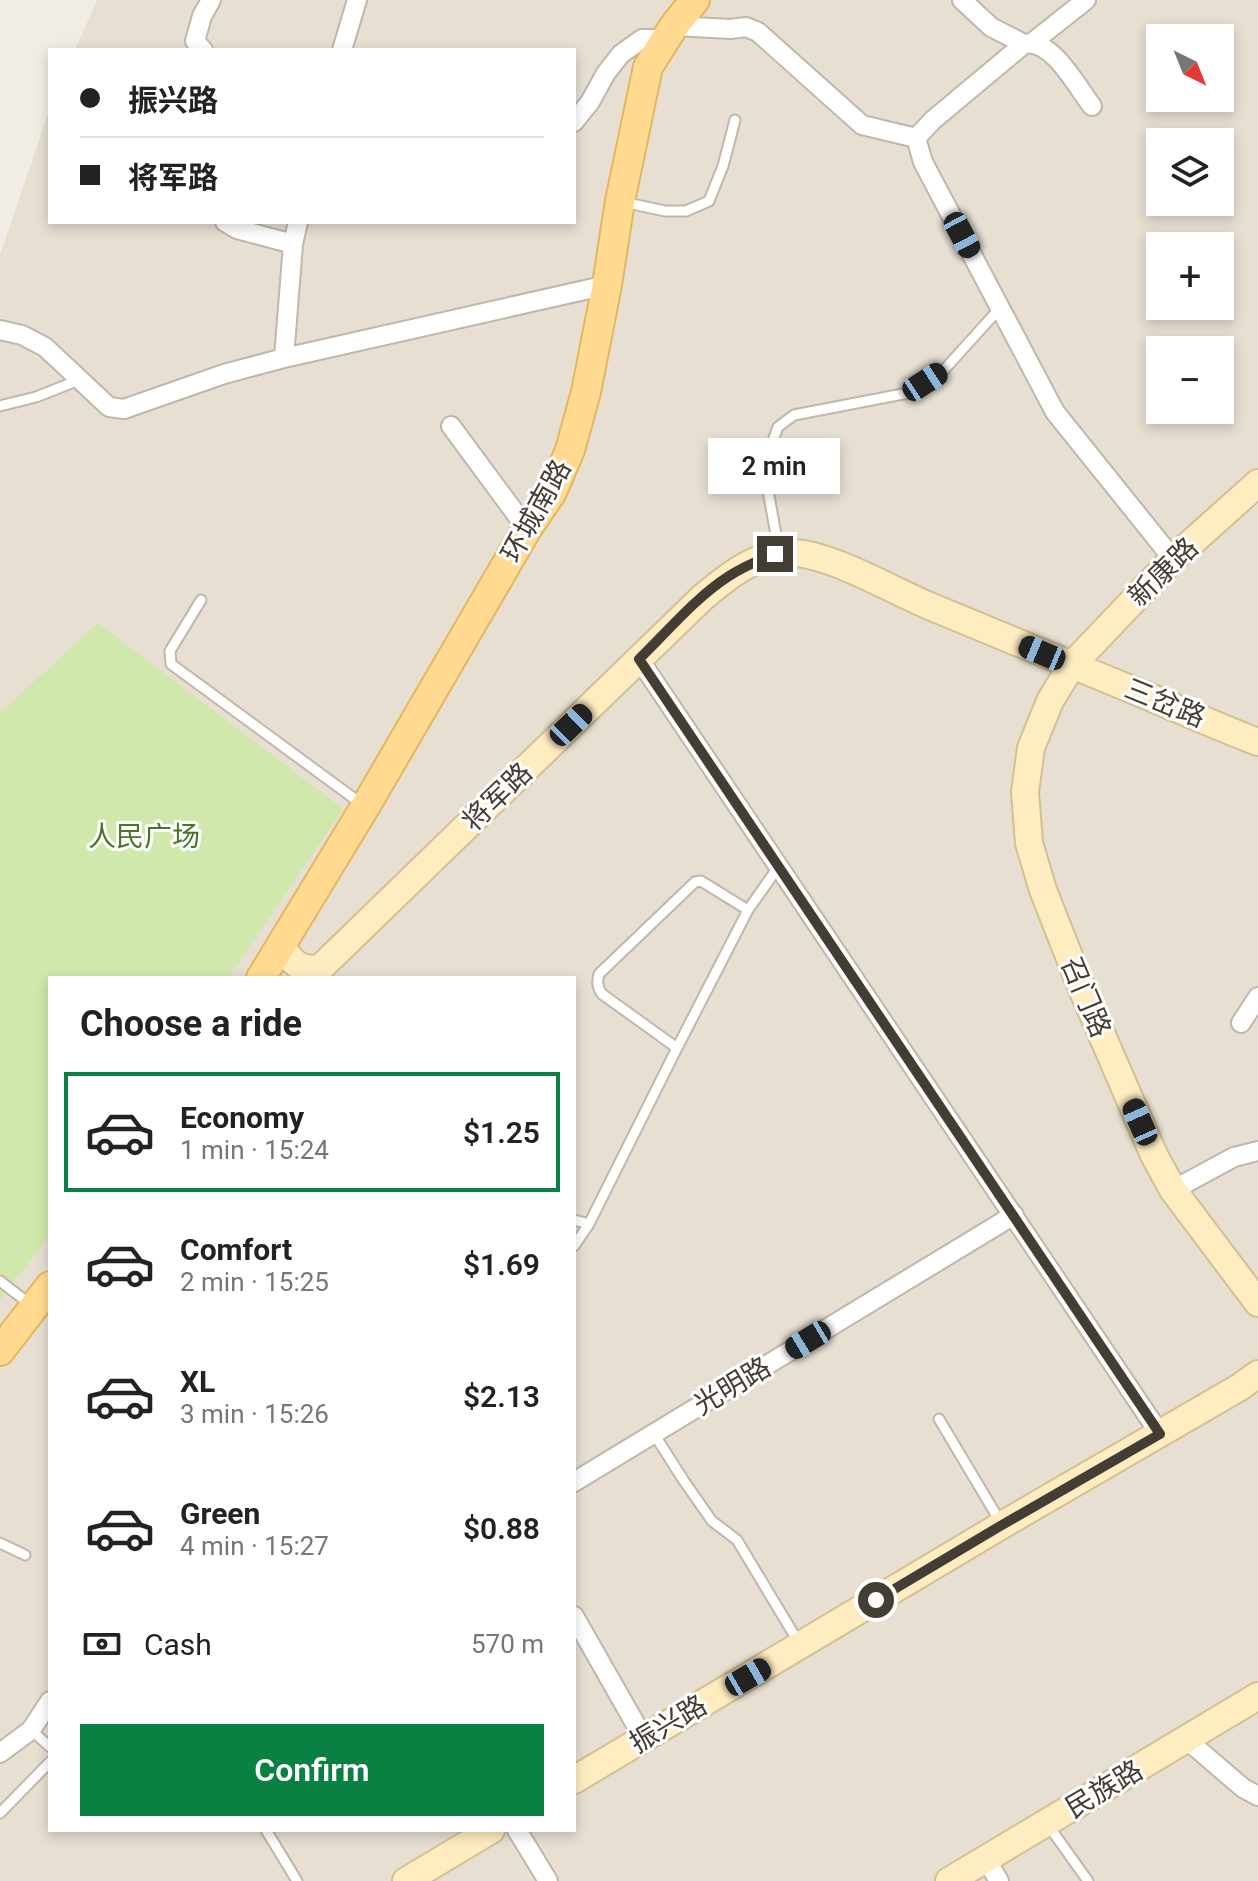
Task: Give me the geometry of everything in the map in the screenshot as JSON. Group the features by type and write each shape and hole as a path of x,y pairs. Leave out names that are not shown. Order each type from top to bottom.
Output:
{"main road":[{"name":"环城南路","path":"262,976 527,529 552,492 570,450 586,392 648,67 695,0"},
{"name":"新康路","path":"1072,665 1173,559 1258,483"},
{"name":"将军路","path":"315,973 702,598 727,577 750,564 775,554 796,553 842,566 1072,665"},
{"name":"三岔路","path":"1072,665 1257,740"},
{"name":"召门路","path":"1072,665 1050,701 1031,748 1025,792 1029,843 1043,890 1082,989 1154,1155 1173,1190 1258,1303"},
{"path":"281,945 299,965 315,973"},
{"path":"0,1351 42,1297"},
{"name":"振兴路","path":"576,1779 1258,1374"},
{"name":"民族路","path":"949,1881 992,1870 1046,1823 1258,1696"},
{"path":"406,1881 488,1832"}],"street":[{"path":"201,48 195,41 202,16 211,0"},
{"path":"343,48 357,0"},
{"path":"962,0 991,27 1044,47 1053,54 1092,106"},
{"path":"916,138 933,120 1086,0"},
{"path":"576,120 621,54 642,39 670,33 746,27 758,32 862,125 916,138"},
{"path":"916,138 923,162 1055,412 1173,559"},
{"path":"228,224 293,244"},
{"path":"284,358 293,244 298,224"},
{"path":"0,330 22,335 45,347 109,407 124,409 224,374 284,358 607,285"},
{"path":"451,426 527,529"},
{"path":"639,659 1160,1434"},
{"path":"1241,1023 1258,997"},
{"path":"1173,1190 1234,1157 1258,1151"},
{"name":"光明路","path":"576,1481 1014,1215"},
{"path":"576,1620 644,1739"},
{"path":"0,1753 31,1730 48,1704"},
{"path":"1186,1739 1243,1788 1258,1796"},
{"path":"518,1832 548,1881"}],"lane":[{"path":"620,201 665,211 686,211 709,201 723,166 735,120"},
{"path":"780,554 767,485 771,446 778,427 794,415 908,393 943,371 1000,308"},
{"path":"0,406 36,397 79,380"},
{"path":"201,600 170,651 171,664 365,807"},
{"path":"576,1243 589,1224 748,910 779,866"},
{"path":"677,1048 602,994 598,989 599,974 695,882 701,881 748,910"},
{"path":"576,1221 589,1224"},
{"path":"0,1281 42,1297"},
{"path":"939,1419 1002,1525"},
{"path":"654,1434 712,1521 737,1540 801,1646"},
{"path":"0,1543 25,1555"},
{"path":"31,1730 48,1745"},
{"path":"0,1813 48,1764"},
{"path":"1046,1823 1088,1881"},
{"path":"267,1832 297,1881"}],"shaded area":[{"path":"97,0 1258,0 1258,1881 0,1881 0,255 48,114 48,224 576,224 576,48 76,48"}],"green space":[{"name":"人民广场","path":"98,623 343,809 229,976 48,976 48,1238 0,1300 0,713"}],"route":[{"path":"775,554 727,577 639,659 1160,1434 876,1600"}]}
